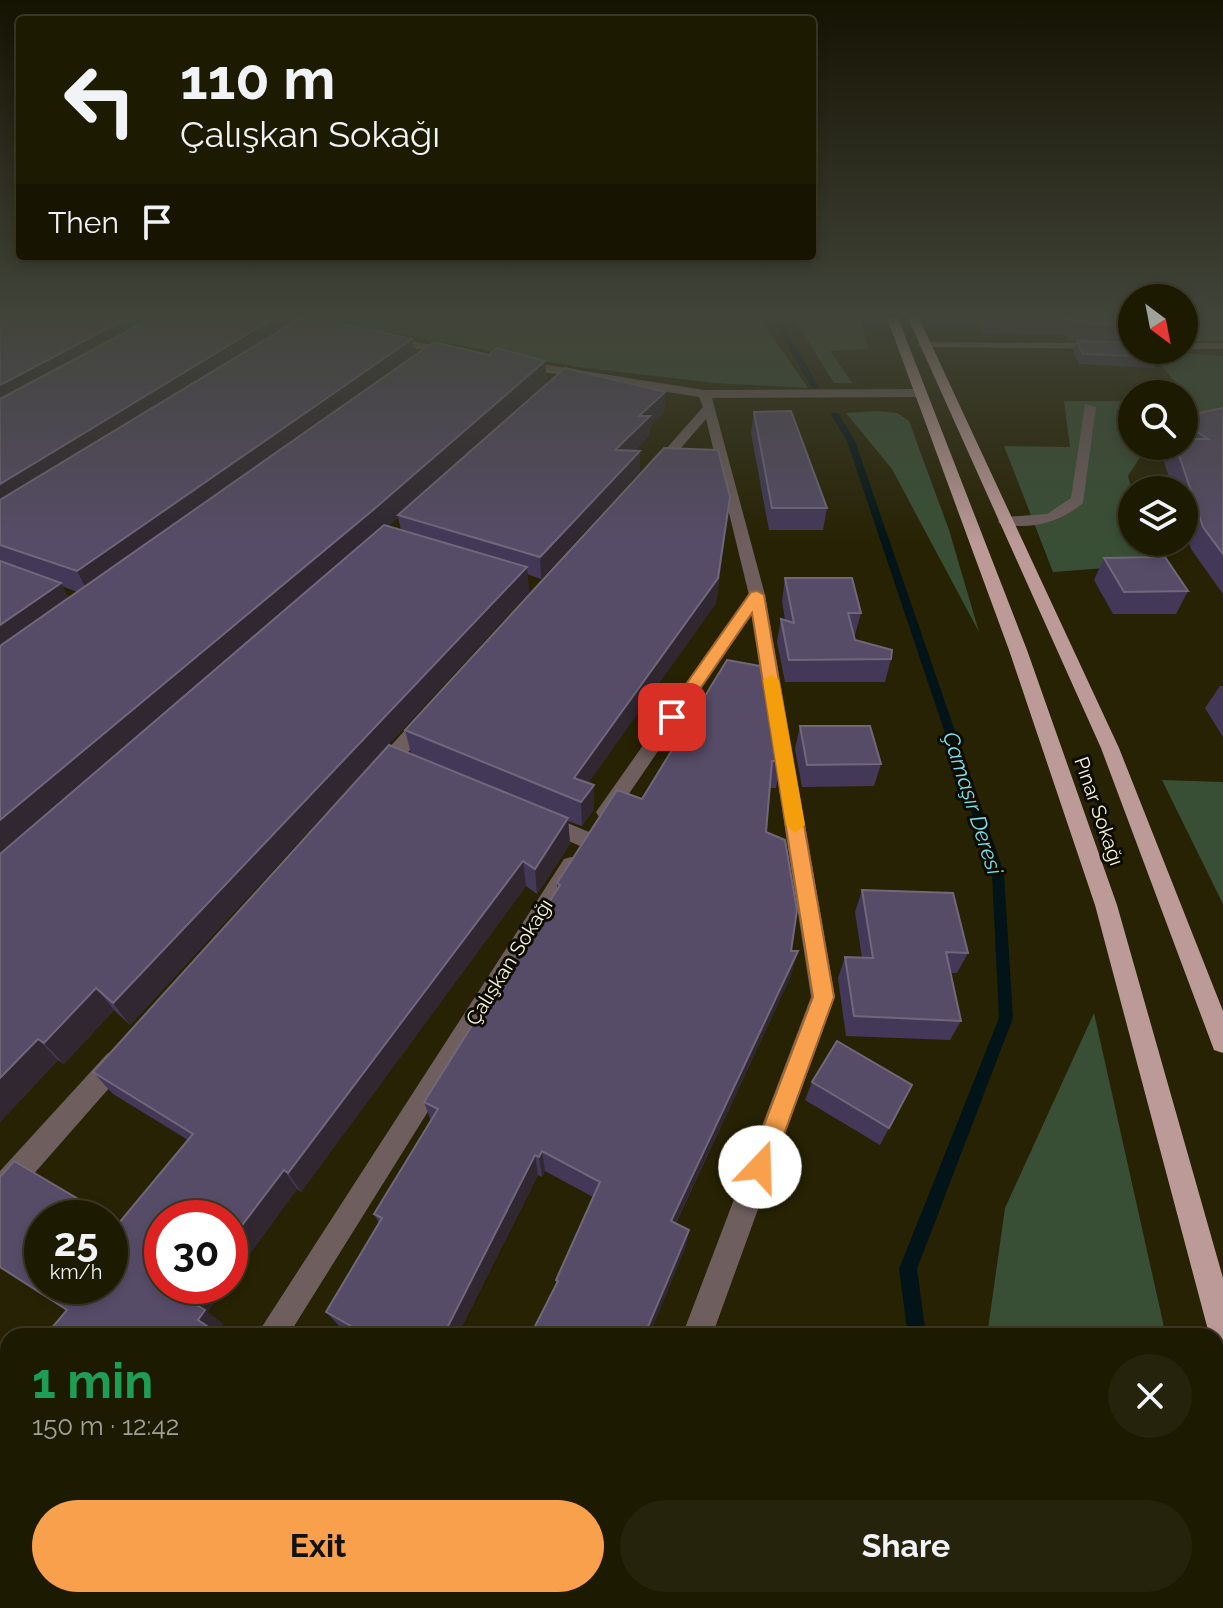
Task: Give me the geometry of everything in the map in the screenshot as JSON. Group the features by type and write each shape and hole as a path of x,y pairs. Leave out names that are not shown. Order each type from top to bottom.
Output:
{"main road":[{"name":"Pınar Sokağı","path":"919,393 1018,650 1106,905 1222,1328"},
{"name":"Pınar Sokağı","path":"945,393 1110,748 1223,1042"}],"street":[{"path":"655,393 707,401 918,393"},
{"path":"639,487 707,401"},
{"path":"700,1328 823,997 757,595 707,401"},
{"path":"1005,521 1047,521 1061,515 1078,500 1090,407"},
{"name":"Çalışkan Sokağı","path":"276,1328 587,840 757,595"},
{"path":"369,781 398,761 443,701"},
{"path":"531,816 587,840"},
{"path":"0,1191 127,1050"}],"green space":[{"path":"1198,393 1223,393 1223,415 1198,422"},
{"path":"1064,401 1118,401 1118,460 1138,460 1128,476 1118,476 1118,556 1155,556 1158,564 1053,572 1004,446 1070,447"},
{"path":"846,413 897,413 909,421 949,530 979,632 892,469"},
{"path":"1162,780 1223,782 1223,904"},
{"path":"1094,1013 1164,1328 988,1328 1005,1208"}],"building":[{"path":"11,393 150,393 0,484 0,399"},
{"path":"177,393 334,393 77,571 0,545 0,500"},
{"path":"361,393 508,393 373,510 0,820 0,646"},
{"path":"537,393 664,393 639,416 650,416 615,450 640,451 540,557 398,515"},
{"path":"1223,408 1223,554 1203,527 1198,512 1198,476 1186,476 1181,460 1198,460 1198,439 1208,439 1198,432 1198,413"},
{"path":"791,411 827,508 772,508 754,412"},
{"path":"664,448 718,450 730,497 718,578 574,778 594,785 581,802 405,730"},
{"path":"384,525 527,567 113,1003 96,988 44,1043 38,1039 0,1078 0,854"},
{"path":"1165,557 1188,591 1124,592 1104,558"},
{"path":"0,561 61,583 0,625"},
{"path":"785,578 852,578 861,613 848,613 855,640 892,650 891,659 789,660 781,619 794,623"},
{"path":"727,660 765,667 781,761 772,761 766,832 785,840 797,910 791,951 798,951 671,1221 689,1230 647,1328 534,1328 558,1281 600,1182 542,1151 539,1157 535,1155 447,1328 355,1328 326,1312 382,1218 374,1214 438,1109 424,1102 560,885 557,883 617,790 642,799"},
{"path":"800,726 870,726 881,764 807,765"},
{"path":"389,745 568,818 535,869 523,861 288,1173 284,1170 248,1217 248,1200 144,1200 144,1304 195,1304 205,1310 198,1320 210,1328 52,1328 67,1310 58,1304 128,1304 128,1212 193,1134 93,1072"},
{"path":"862,890 953,893 968,953 946,952 961,1021 854,1016 845,957 873,958"},
{"path":"837,1041 912,1085 889,1128 812,1082"},
{"path":"14,1161 80,1200 24,1200 24,1282 0,1267 0,1177"}],"waterway":[{"name":"Çamaşır Deresi","path":"835,415 851,441 998,873 1006,1018 908,1269 916,1328"}],"slow traffic":[{"path":"771,680 795,825"}],"route":[{"path":"672,717 757,595 823,997 760,1167"}]}
